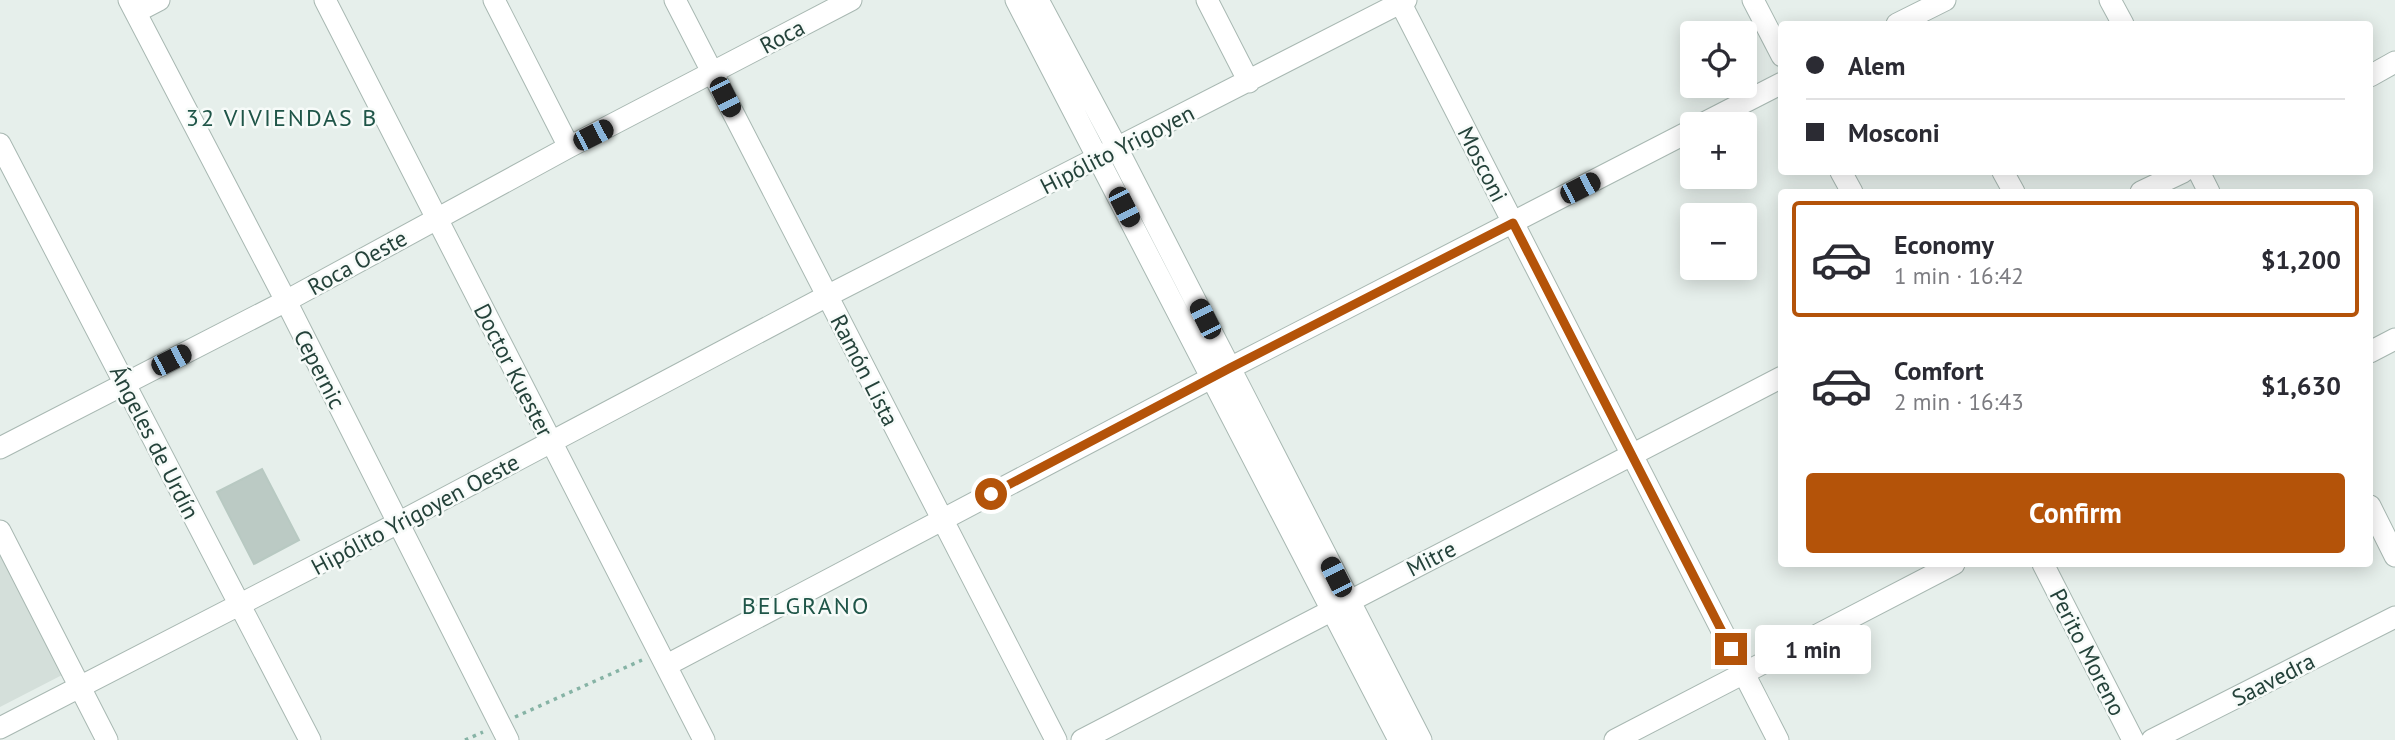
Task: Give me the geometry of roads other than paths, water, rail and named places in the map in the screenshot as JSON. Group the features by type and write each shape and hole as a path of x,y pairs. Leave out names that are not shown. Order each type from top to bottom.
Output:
{"street":[{"path":"133,6 159,0"},
{"name":"Doctor Kuester","path":"325,0 705,740"},
{"path":"494,0 569,147"},
{"name":"Ramón Lista","path":"675,0 1056,740"},
{"path":"1016,0 1098,158 1221,373"},
{"path":"1038,0 1117,148 1221,373 1340,605 1420,740"},
{"path":"1207,0 1249,82"},
{"path":"1753,0 1778,48"},
{"path":"1918,13 1945,0"},
{"path":"2110,0 2121,21"},
{"name":"Roca","path":"712,72 846,1"},
{"name":"Hipólito Yrigoyen","path":"827,296 1249,82 1402,1"},
{"name":"Mosconi","path":"1402,1 1777,740"},
{"name":"Cepernic","path":"133,6 286,300 503,732"},
{"path":"2373,74 2395,62"},
{"name":"Roca Oeste","path":"0,448 286,300 712,72"},
{"path":"1725,112 1778,85"},
{"path":"663,659 942,519 1680,136"},
{"name":"Ángeles de Urdín","path":"0,144 310,740"},
{"path":"2147,189 2177,175"},
{"name":"Hipólito Yrigoyen Oeste","path":"0,728 552,443 827,296"},
{"path":"2373,350 2395,339"},
{"name":"Mitre","path":"1082,740 1778,379"},
{"path":"2373,512 2395,556"},
{"path":"0,531 107,740"},
{"path":"1615,740 1948,567"},
{"name":"Perito Moreno","path":"2045,567 2133,740"},
{"path":"1340,605 1399,740"},
{"name":"Saavedra","path":"2152,740 2395,617"}],"district":[{"name":"32 VIVIENDAS B","path":"282,117"},
{"name":"BELGRANO","path":"806,605"}]}
